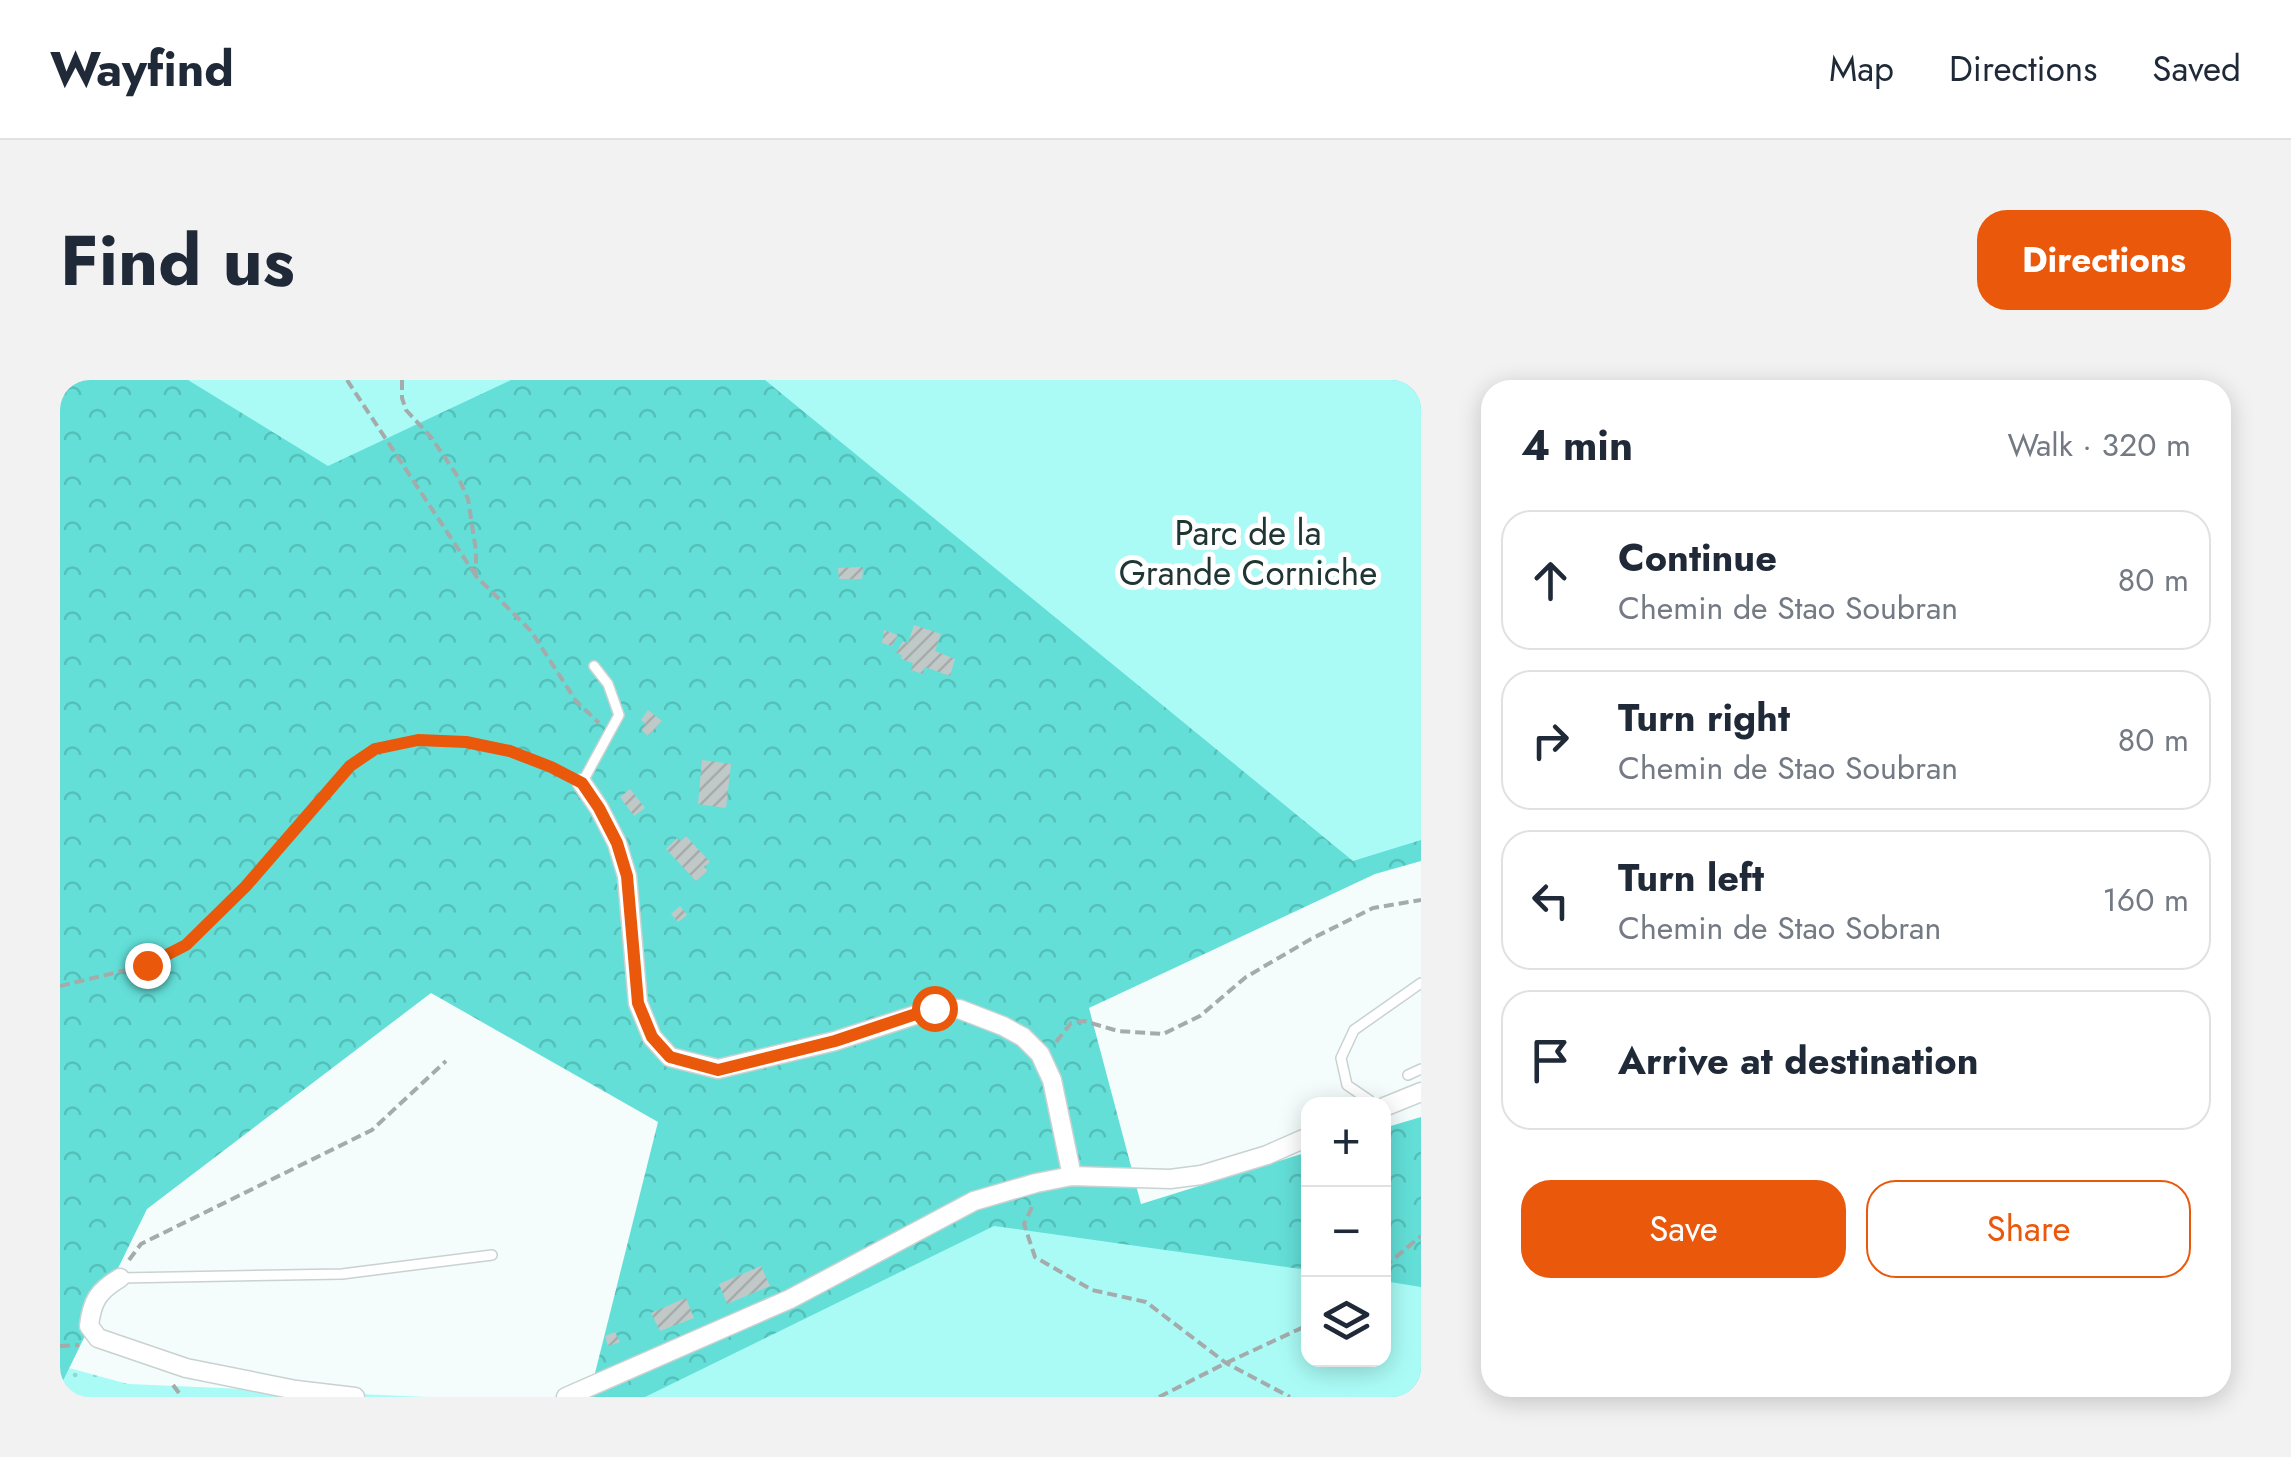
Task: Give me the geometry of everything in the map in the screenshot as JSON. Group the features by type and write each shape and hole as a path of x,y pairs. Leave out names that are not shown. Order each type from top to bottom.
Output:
{"street":[{"path":"582,783 617,843 627,876 638,1003 652,1037 670,1057 718,1070 835,1041 934,1008 959,1010 1023,1037 1040,1054 1052,1080 1072,1176"},
{"path":"1391,1104 1421,1092"},
{"path":"566,1397 790,1299 974,1201 1072,1176 1170,1179 1201,1175 1301,1141"},
{"path":"120,1278 105,1287 92,1306 88,1326 98,1338 186,1368 296,1390 355,1397"}],"lane":[{"path":"582,783 619,715 608,684 594,666"},
{"path":"1366,1097 1347,1084 1340,1058 1354,1030 1421,983"},
{"path":"1408,1075 1421,1069"},
{"path":"120,1278 342,1274 492,1255"}],"path":[{"path":"348,380 476,576 531,631 576,701 610,733"},
{"path":"402,380 406,410 431,437 468,499 476,576"},
{"path":"60,986 147,965 186,945 246,886 350,766 375,749 418,740 466,742 510,751 582,783"},
{"path":"1040,1054 1071,1023 1084,1021 1118,1031 1163,1034 1200,1016 1246,977 1311,939 1373,908 1421,900"},
{"path":"120,1278 140,1244 372,1130 446,1062"},
{"path":"1036,1183 1036,1198 1024,1224 1035,1258 1092,1290 1146,1302 1226,1363 1290,1397"},
{"path":"1391,1261 1421,1236"},
{"path":"1160,1397 1301,1328"}],"green space":[{"path":"60,380 1421,380 1421,861 1375,874 1089,1008 1141,1204 1301,1154 1301,1367 1391,1367 1391,1126 1421,1117 1421,1380 1412,1397 589,1397 658,1122 431,993 147,1209 60,1387"},
{"path":"188,380 511,380 328,466"},
{"name":"Parc de la Grande Corniche","path":"765,380 1421,380 1421,840 1353,861"},
{"path":"994,1226 1301,1269 1301,1367 1391,1367 1391,1282 1421,1287 1421,1397 645,1397"},
{"path":"69,1368 176,1397 60,1397"},
{"path":"60,1381 428,1397 60,1397"}],"building":[{"path":"863,567 862,579 839,579 838,568"},
{"path":"914,625 941,634 935,651 955,659 950,676 925,667 923,674 911,670 913,663 896,653 903,641 908,643"},
{"path":"884,630 898,635 892,646 882,643"},
{"path":"648,710 662,721 648,736 641,729 646,724 641,720"},
{"path":"702,760 731,764 726,808 698,804"},
{"path":"630,789 645,808 634,816 620,797"},
{"path":"686,836 710,862 704,867 708,871 696,881 666,849 677,838 680,841"},
{"path":"680,906 687,915 678,922 671,914"},
{"path":"761,1266 770,1286 727,1304 719,1284"},
{"path":"686,1298 694,1318 660,1331 651,1313"},
{"path":"615,1332 620,1342 608,1346 605,1336"}],"route":[{"path":"147,965 186,945 246,886 350,766 375,749 418,740 466,742 510,751 551,767 582,783 599,808 617,843 627,876 638,1003 652,1037 670,1057 718,1070 835,1041 934,1008"}]}
